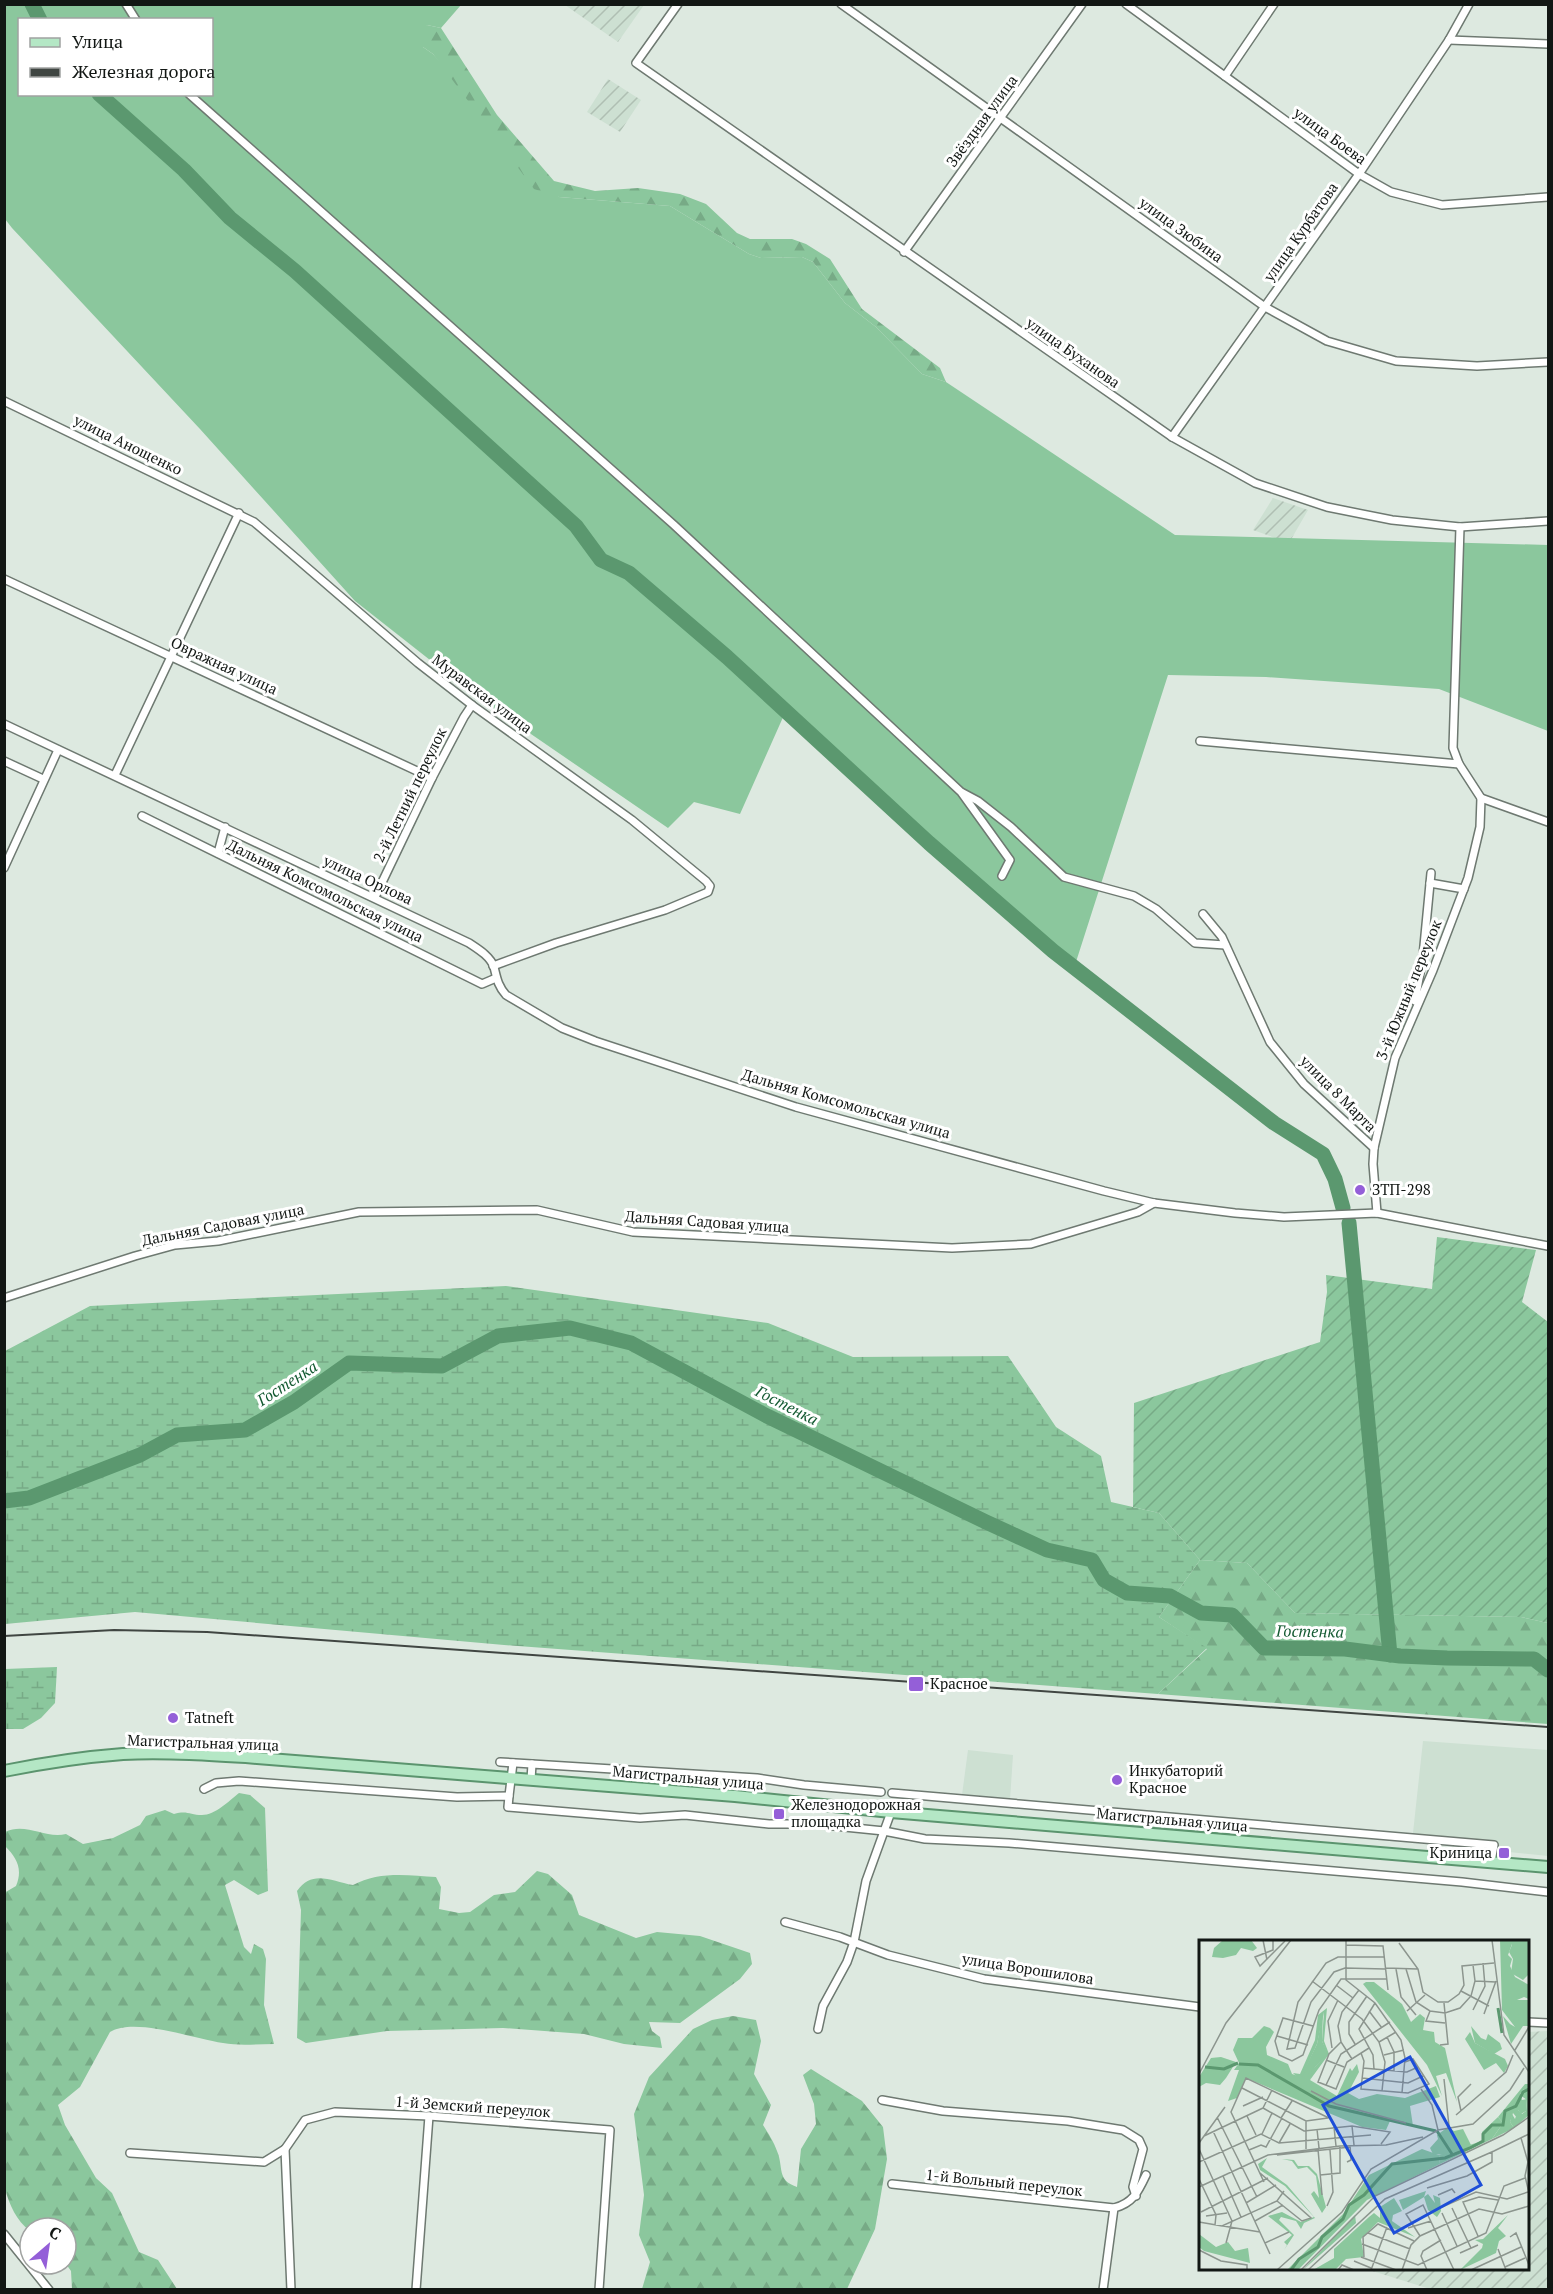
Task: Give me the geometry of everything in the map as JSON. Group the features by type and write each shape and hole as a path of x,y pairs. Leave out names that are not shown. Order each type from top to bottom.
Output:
{"main road":[{"name":"Магистральная улица","path":"4,1771 64,1760 125,1754 187,1754 735,1796 891,1812 1548,1867"}],"street":[{"path":"126,4 135,18"},
{"name":"улица Буханова","path":"678,4 636,63 1172,437 1255,483 1310,502 1392,520 1460,527 1548,521"},
{"name":"улица Зюбина","path":"841,4 1265,307 1327,341 1396,361 1477,366 1548,362"},
{"name":"Звёздная улица","path":"904,252 1082,4"},
{"name":"улица Боева","path":"1126,4 1359,174 1391,192 1442,205 1548,197"},
{"path":"1225,76 1274,4"},
{"name":"улица Курбатова","path":"1172,437 1359,174 1449,40 1469,4"},
{"path":"1449,40 1548,44"},
{"path":"191,96 674,525 961,792 1010,860 1002,876"},
{"name":"улица Анощенко","path":"4,401 239,513"},
{"path":"115,776 239,513"},
{"name":"Муравская улица","path":"239,513 285,547 418,663 472,705 632,820 706,880 710,886 708,892 665,910 556,943 493,966"},
{"path":"1460,527 1460,587 1453,748 1459,765 1481,798 1548,822"},
{"name":"Овражная улица","path":"4,579 432,777"},
{"name":"2-й Летний переулок","path":"375,897 432,777 472,705"},
{"name":"улица Орлова","path":"4,724 469,942 486,955 506,995"},
{"path":"1200,741 1459,765"},
{"path":"4,868 58,750"},
{"path":"4,761 43,779"},
{"path":"961,792 978,801 1011,827 1064,877 1134,896 1156,909 1183,935 1195,943 1225,945"},
{"name":"3-й Южный переулок","path":"1374,1148 1395,1058 1433,970 1468,878 1480,827 1481,798"},
{"name":"Дальняя Комсомольская улица","path":"142,816 482,984 496,978"},
{"path":"218,853 225,827"},
{"path":"1414,1012 1423,956 1431,873"},
{"path":"1430,883 1464,889"},
{"name":"улица 8 Марта","path":"1203,914 1222,937 1270,1042 1304,1084 1374,1148 1377,1213"},
{"name":"Дальняя Комсомольская улица","path":"506,995 562,1028 595,1041 796,1107 1155,1203"},
{"path":"1155,1203 1284,1217 1377,1213 1548,1246"},
{"name":"Дальняя Садовая улица","path":"4,1298 175,1245 218,1241 359,1212 537,1210 633,1232 952,1248 1031,1244 1138,1212 1155,1203"},
{"path":"500,1762 757,1778 881,1792"},
{"path":"513,1763 508,1807 640,1818 685,1815 769,1824 815,1824 884,1831 925,1839 1008,1843 1481,1884 1548,1892"},
{"path":"531,1780 532,1764"},
{"path":"204,1789 216,1783 239,1780 457,1797 509,1796"},
{"path":"892,1793 1494,1845 1491,1862"},
{"path":"818,2029 823,2006 847,1962 854,1942 866,1881 891,1812"},
{"name":"улица Ворошилова","path":"785,1922 854,1942 888,1955 984,1979 1199,2007"},
{"path":"1529,2022 1548,2023"},
{"path":"882,2100 943,2111 1068,2121 1123,2130 1139,2140 1143,2150 1133,2187 1136,2196"},
{"name":"1-й Земский переулок","path":"285,2149 305,2120 335,2112 429,2116 610,2130 599,2289"},
{"path":"416,2289 429,2116"},
{"path":"130,2153 264,2162 285,2149 291,2289"},
{"path":"1103,2289 1114,2208 1124,2205 1136,2196 1146,2175"},
{"name":"1-й Вольный переулок","path":"892,2184 1114,2208"},
{"path":"4,2234 49,2289"}],"shaded area":[{"path":"565,5 644,5 618,42"},
{"path":"608,79 641,100 620,132 587,112"},
{"path":"1273,498 1308,510 1289,543 1253,530"},
{"path":"1423,1741 1548,1750 1548,1856 1412,1842"},
{"path":"968,1750 1013,1755 1010,1800 962,1795"},
{"path":"1548,2031 1548,2289 1430,2289 1369,2270 1529,2270 1529,2032"}],"green space":[{"path":"5,5 461,5 441,28 427,25 423,47 433,54 559,197 670,206 749,254 761,258 802,257 813,262 845,303 876,327 922,374 946,382 1175,535 1548,545 1548,731 1439,689 1266,677 1168,675 1075,965 784,715 740,814 694,802 668,828 477,697 355,601 200,429 5,219"},
{"path":"427,25 441,28 497,115 554,181 595,191 638,188 680,194 706,204 737,233 750,239 792,239 806,244 830,259 862,309 940,368 946,382 922,374 876,327 845,303 813,262 802,257 761,258 749,254 670,206 559,197 534,189 433,54 423,47 418,35"},
{"path":"1437,1237 1536,1250 1522,1302 1548,1322 1548,1623 1521,1617 1295,1613 1247,1563 1200,1560 1159,1513 1133,1507 1134,1403 1320,1342 1327,1292 1326,1275 1432,1289"},
{"path":"506,1286 768,1323 853,1357 1008,1356 1056,1427 1101,1456 1111,1502 1159,1513 1200,1560 1159,1617 1207,1648 1158,1694 504,1645 135,1612 5,1624 5,1351 90,1306"},
{"path":"1200,1560 1247,1563 1295,1613 1521,1617 1548,1623 1548,1724 1158,1694 1207,1649 1159,1617"},
{"path":"57,1667 55,1703 41,1718 23,1729 5,1729 5,1669"},
{"path":"239,1793 250,1795 265,1808 268,1891 258,1895 234,1880 225,1885 244,1947 251,1954 254,1944 263,1949 266,1959 264,2005 274,2044 229,2044 149,2028 121,2028 110,2032 80,2087 58,2105 65,2125 96,2178 112,2193 139,2252 158,2260 177,2289 72,2289 71,2276 78,2276 78,2216 18,2218 5,2189 4,1893 16,1886 19,1869 16,1859 5,1846 5,1832 20,1829 58,1835 66,1834 83,1844 113,1838 140,1825 146,1816 165,1810 174,1814 182,1812 198,1815 212,1813"},
{"path":"537,1871 548,1874 572,1895 579,1915 636,1938 657,1932 700,1936 750,1953 752,1964 740,1979 680,2023 649,2022 652,2031 660,2037 662,2048 624,2044 584,2034 503,2028 387,2031 306,2043 297,2038 301,1910 297,1891 303,1884 316,1878 353,1885 383,1876 436,1877 441,1887 439,1909 459,1913 470,1912 494,1895 515,1892"},
{"path":"733,2016 756,2020 761,2041 754,2074 771,2105 763,2125 776,2148 783,2177 790,2184 797,2187 801,2149 816,2124 814,2104 803,2075 811,2069 862,2101 883,2127 887,2159 875,2229 847,2289 642,2289 650,2262 639,2235 644,2195 634,2114 649,2077 693,2029 712,2020"}],"waterway":[{"path":"32,4 39,18"},
{"path":"101,96 184,170 230,218 295,271 576,526 601,560 629,573 727,657 929,843 1053,951 1274,1123 1323,1154 1335,1179 1343,1208"},
{"path":"1349,1223 1390,1655"},
{"name":"Гостенка","path":"4,1501 29,1498 140,1455 177,1435 245,1430 294,1402 349,1363 442,1366 498,1336 570,1328 631,1343 765,1415 986,1522 1047,1550 1092,1560 1104,1580 1127,1593 1170,1596 1201,1613 1232,1615 1264,1648 1345,1649 1400,1656 1447,1658 1534,1659 1548,1670"}],"railway":[{"path":"4,1636 114,1630 207,1632 1548,1727"}],"place":[{"name":"ЗТП-298","path":"1360,1190"},
{"name":"Красное","path":"916,1684"},
{"name":"Tatneft","path":"173,1718"},
{"name":"Инкубаторий Красное","path":"1117,1780"},
{"name":"Железнодорожная площадка","path":"779,1814"},
{"name":"Криница","path":"1504,1853"}]}
